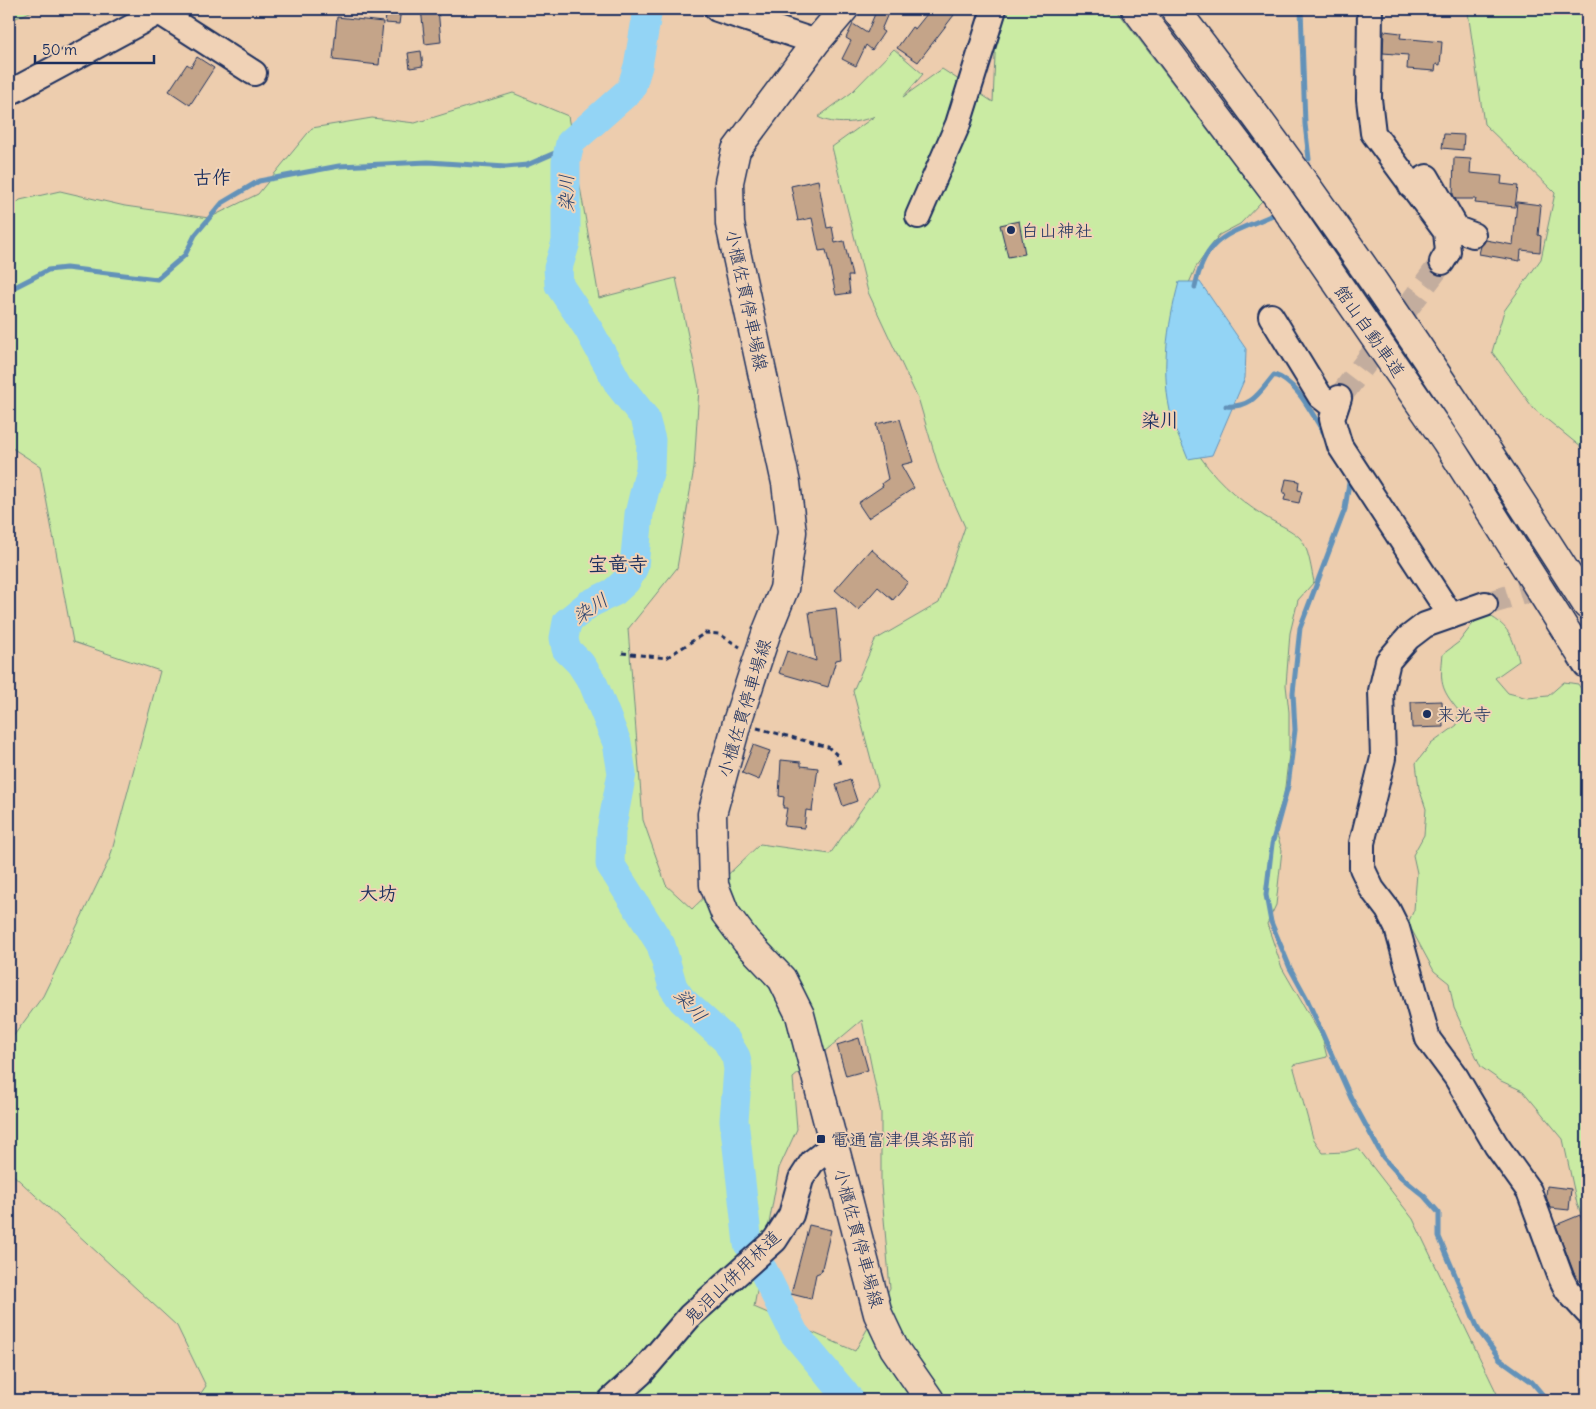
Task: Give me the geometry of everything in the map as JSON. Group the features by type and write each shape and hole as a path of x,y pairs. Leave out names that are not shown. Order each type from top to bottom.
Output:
{"main road":[{"name":"小櫃佐貫停車場線","path":"844,9 816,42 736,150 729,182 730,224 786,483 792,532 784,589 758,657 738,719 712,814 714,885 725,913 746,941 782,979 800,1015 878,1314 894,1348 930,1400"},
{"name":"館山自動車道","path":"1136,9 1289,214 1446,442 1587,664"},
{"name":"館山自動車道","path":"1175,9 1300,176 1472,424 1587,605"}],"street":[{"path":"717,9 816,42"},
{"path":"918,216 958,124 994,9"},
{"path":"1370,9 1369,99 1373,132 1446,232 1448,252 1442,262"},
{"path":"9,93 162,10 254,73"},
{"path":"1411,186 1427,177 1457,229 1473,234"},
{"path":"1271,316 1320,396 1337,402 1332,419 1340,446 1451,616"},
{"path":"1484,604 1424,625 1408,638 1388,662 1381,691 1383,758 1362,843 1362,868 1372,889 1388,910 1397,928 1428,1039 1456,1077 1496,1145 1529,1191 1561,1278 1567,1290 1587,1312"},
{"name":"鬼泪山併用林道","path":"611,1400 640,1374 690,1316 775,1240 790,1215 801,1179 812,1162 835,1144"}],"path":[{"path":"622,654 666,658 705,632 719,634 758,657"},
{"path":"738,719 772,733 828,747 836,754 842,767"}],"green space":[{"path":"9,9 37,9 9,21"},
{"path":"997,9 1116,9 1262,201 1240,224 1219,235 1196,267 1182,299 1194,447 1216,477 1234,494 1264,516 1300,538 1308,553 1314,582 1298,600 1290,633 1286,685 1289,712 1289,754 1284,795 1274,825 1282,850 1276,905 1267,924 1282,968 1322,1037 1327,1057 1293,1065 1313,1138 1323,1153 1345,1152 1358,1148 1413,1219 1500,1400 196,1400 206,1386 177,1326 9,1171 9,1042 43,996 110,858 160,671 73,642 40,466 9,446 9,210 20,200 60,191 125,206 209,218 258,194 312,128 372,118 415,123 513,93 568,116 599,298 676,278 699,388 694,468 677,568 628,629 643,820 666,885 692,909 760,844 830,854 878,786 853,691 875,640 939,603 965,527 939,469 919,401 868,292 832,147 875,116 846,123 831,122 818,117 851,93 894,49 923,74 903,97 942,69 993,102","holes":["862,1020 881,1113 881,1184 890,1288 855,1351 754,1307 779,1168 797,1129 793,1078"]},
{"path":"1471,9 1587,9 1587,452 1534,409 1492,352 1504,311 1541,259 1555,193 1484,124 1468,12"},
{"path":"1484,613 1504,627 1512,638 1517,652 1519,661 1495,678 1508,693 1528,698 1548,696 1564,682 1578,684 1587,699 1587,1228 1577,1204 1563,1139 1523,1091 1501,1081 1481,1067 1454,1008 1449,983 1434,971 1408,923 1414,910 1417,873 1413,855 1424,835 1426,809 1419,788 1416,763 1431,744 1457,725 1458,710 1448,696 1443,684 1443,654 1459,642"}],"water":[{"path":"1179,282 1200,282 1246,349 1245,378 1212,455 1188,459 1175,430 1166,385 1168,333"}],"building":[{"path":"387,9 401,9 399,24 385,23"},
{"path":"421,9 438,9 441,42 425,44"},
{"path":"877,9 890,9 881,30 884,32 872,50 866,45 856,66 842,59 851,41 846,38 853,24 867,33"},
{"path":"931,9 947,9 954,15 918,62 897,48 912,27 915,29"},
{"path":"337,17 383,22 379,65 333,60"},
{"path":"1384,31 1401,33 1400,38 1442,42 1440,65 1436,64 1435,71 1407,69 1408,55 1383,53"},
{"path":"421,51 423,66 410,68 408,53"},
{"path":"197,57 214,68 190,105 169,91 187,64 191,67"},
{"path":"1444,134 1464,135 1463,150 1442,148"},
{"path":"1454,158 1471,159 1470,173 1502,176 1501,184 1518,186 1515,207 1475,203 1476,199 1455,199 1453,194"},
{"path":"818,180 827,228 832,227 835,243 844,241 852,276 848,276 850,293 836,295 826,250 819,251 812,218 798,221 791,186"},
{"path":"1517,202 1541,205 1538,235 1541,236 1540,252 1521,250 1520,261 1479,254 1481,246 1486,240 1513,245"},
{"path":"1019,221 1025,254 1008,257 1000,225"},
{"path":"900,419 913,462 901,465 914,488 868,518 858,503 883,486 882,483 888,479 876,424"},
{"path":"1286,479 1299,481 1298,490 1302,491 1299,503 1284,500 1286,493 1283,493"},
{"path":"871,549 908,582 893,600 878,587 858,610 835,590"},
{"path":"836,608 841,659 836,660 828,687 779,673 787,651 816,661 809,612"},
{"name":"来光寺","path":"1442,701 1443,727 1412,728 1411,702"},
{"path":"753,745 770,751 759,780 742,773"},
{"path":"781,760 801,762 801,766 818,768 812,811 806,810 804,828 784,826 787,808 783,808 784,797 779,796"},
{"path":"850,780 857,801 843,806 836,785"},
{"path":"859,1038 868,1070 846,1076 837,1045"},
{"path":"1547,1186 1571,1189 1569,1210 1550,1208 1546,1196"},
{"path":"1580,1215 1587,1233 1587,1292 1574,1273 1556,1225"},
{"path":"809,1225 831,1230 821,1272 816,1274 811,1299 791,1294"}],"waterway":[{"name":"染川","path":"648,9 638,66 631,89 570,143 566,162 566,242 558,268 559,285 589,330 619,385 645,418 651,440 650,469 639,514 634,567 626,581 614,592 589,604 567,622 564,638 566,649 580,663 593,683 617,743 622,773 611,831 610,864 661,945 673,987 682,1000 726,1040 736,1057 738,1069 734,1120 748,1244"},
{"path":"1301,9 1305,124 1309,159"},
{"path":"9,290 48,270 66,268 157,279 185,255 195,235 222,203 259,181 339,166 428,162 506,167 527,165 557,152 570,143"},
{"path":"1195,287 1206,256 1214,246 1233,232 1275,214"},
{"path":"1226,406 1242,405 1249,402 1274,375 1283,379 1298,393 1328,439"},
{"path":"1350,476 1345,509 1300,628 1293,693 1295,730 1288,786 1272,844 1266,895 1271,922 1290,968 1307,999 1351,1098 1383,1157 1439,1213 1439,1237 1479,1331 1500,1359 1532,1382 1547,1400"},
{"name":"染川","path":"763,1270 794,1333 850,1400"}],"tunnel":[{"path":"1339,398 1442,262"},
{"path":"1485,604 1587,574"}],"place":[{"name":"白山神社","path":"1011,230"},
{"name":"来光寺","path":"1427,714"},
{"name":"電通富津倶楽部前","path":"821,1139"}],"district":[{"name":"古作","path":"212,177"},
{"name":"染川","path":"1160,420"},
{"name":"宝竜寺","path":"618,563"},
{"name":"大坊","path":"378,893"}]}
